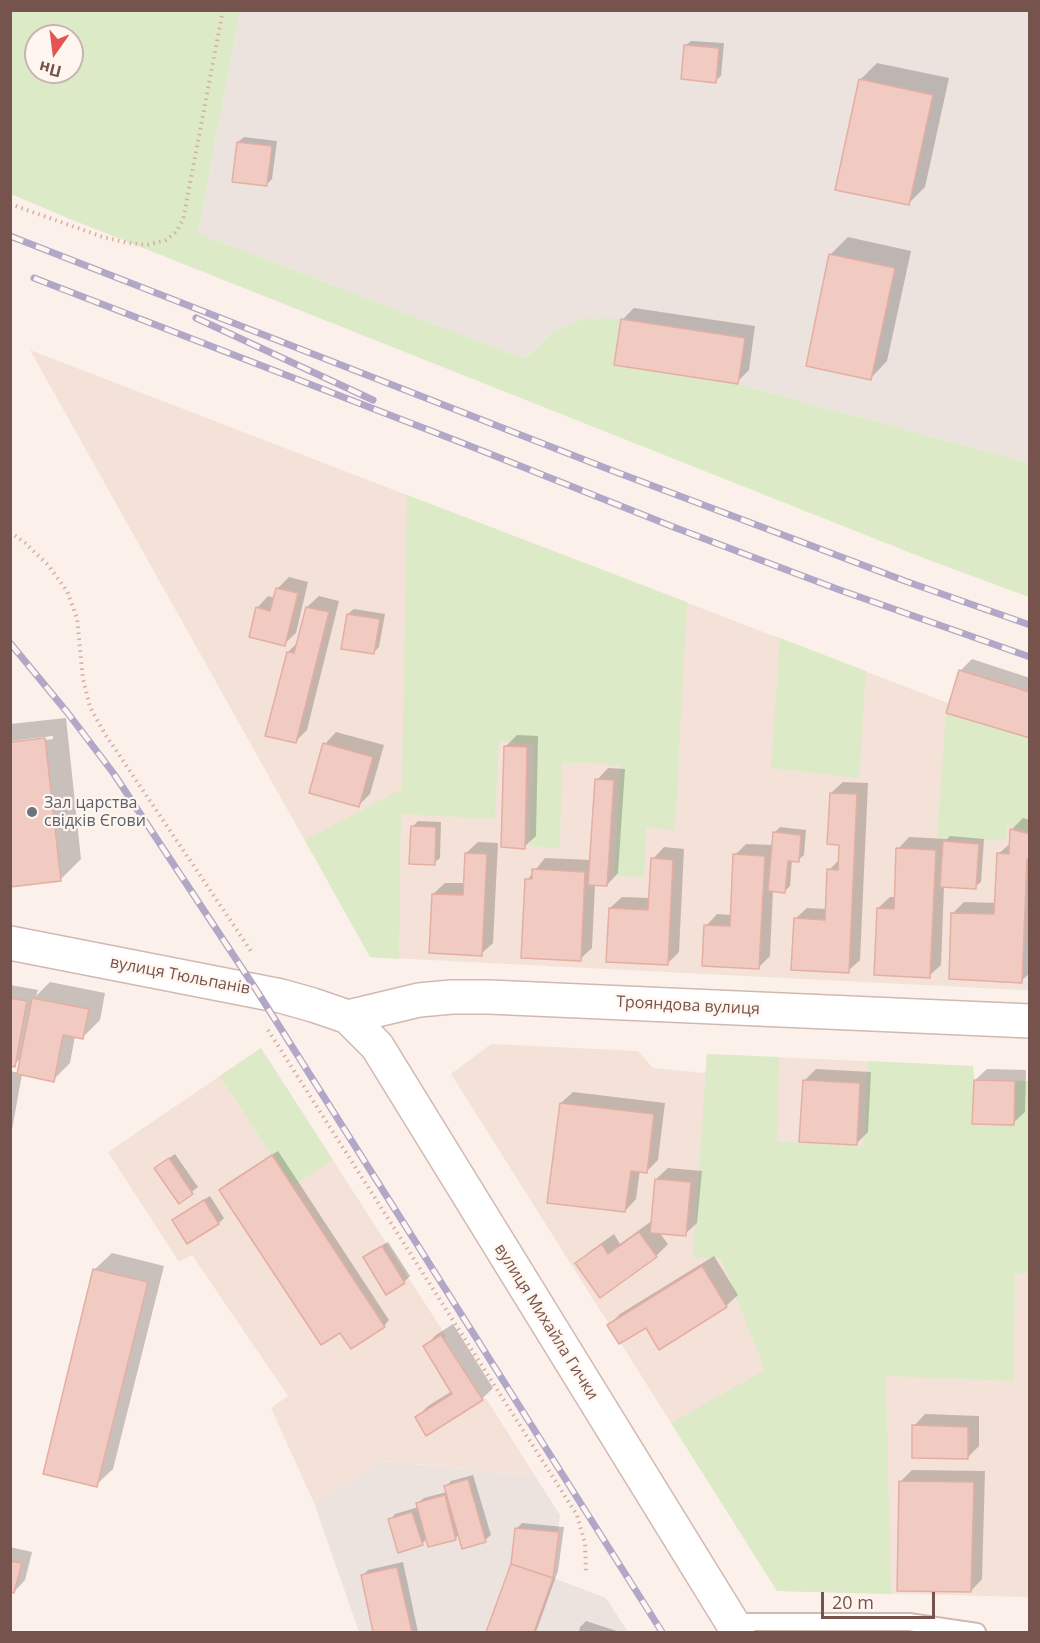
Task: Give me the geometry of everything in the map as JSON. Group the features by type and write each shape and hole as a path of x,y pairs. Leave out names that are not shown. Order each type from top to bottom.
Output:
{"street":[{"name":"вулиця Тюльпанів","path":"10,943 281,996 348,1017"},
{"name":"Трояндова вулиця","path":"348,1017 419,1000 489,997 1029,1021"},
{"name":"вулиця Михайла Гички","path":"348,1017 377,1046 734,1627"}],"lane":[{"path":"734,1627 909,1622 977,1632"}],"path":[{"path":"10,204 103,237 128,243 147,245 156,243 166,240 176,232 183,220 222,10"},
{"path":"10,532 48,565 67,591 77,618 83,679 90,707 105,734 281,996"},
{"path":"241,988 576,1515 585,1543 586,1574"}],"shaded area":[{"path":"240,11 1029,11 1029,463 738,384 614,365 621,320 585,318 554,331 525,359 198,233"},
{"path":"30,350 948,703 946,713 1029,738 1030,859 1027,859 1021,990 370,957"},
{"path":"1027,859 1029,859 1029,990 1021,990"},
{"path":"491,1044 638,1051 653,1068 705,1073 707,1054 973,1066 974,1080 1029,1081 1029,1597 777,1591 451,1074"},
{"path":"261,1048 446,1336 444,1339 482,1400 486,1398 535,1476 384,1461 314,1503 271,1408 288,1396 192,1255 179,1262 108,1152"},
{"path":"383,1461 535,1476 560,1515 553,1578 606,1598 628,1632 359,1632 314,1503"}],"green space":[{"path":"10,11 240,11 198,233 525,359 554,331 585,318 621,319 614,365 738,384 1029,463 1029,597 926,559 11,194"},
{"path":"407,495 687,602 675,830 646,828 644,877 614,876 621,766 562,763 560,849 530,846 535,744 499,741 495,819 401,814 399,959 370,957 305,840 402,789"},
{"path":"780,638 866,671 859,778 771,768"},
{"path":"946,713 1029,738 1029,831 1007,825 1006,840 937,838"},
{"path":"261,1048 333,1160 292,1186 220,1076"},
{"path":"707,1054 779,1057 777,1141 864,1146 868,1061 973,1066 974,1080 1029,1081 1029,1273 1015,1273 1014,1381 886,1376 891,1594 777,1591 671,1423 765,1370 721,1259 693,1257"}],"building":[{"path":"684,45 719,48 716,83 681,79"},
{"path":"859,79 933,95 909,205 835,190"},
{"path":"237,142 272,146 267,186 232,182"},
{"path":"829,254 895,268 871,380 806,366"},
{"path":"621,319 745,338 738,384 614,365"},
{"path":"276,588 298,593 285,646 249,637 256,607 270,611"},
{"path":"306,607 329,612 296,743 265,736 287,652 294,653"},
{"path":"347,614 380,619 374,654 341,649"},
{"path":"959,670 1030,692 1030,738 946,713"},
{"name":"Зал царства свідків Єгови","path":"45,738 61,881 10,887 10,742"},
{"path":"323,743 373,757 359,807 309,793"},
{"path":"504,746 527,747 525,849 501,847"},
{"path":"595,779 614,780 607,886 588,885"},
{"path":"830,793 857,794 849,973 791,970 794,918 825,920 827,869 838,870 839,845 827,844"},
{"path":"411,826 436,827 435,865 409,864"},
{"path":"1010,829 1030,834 1022,983 949,979 951,913 994,914 997,853 1009,854"},
{"path":"773,832 801,835 799,862 788,861 785,893 768,891"},
{"path":"943,841 979,844 976,889 940,887"},
{"path":"896,848 936,850 930,978 874,975 877,908 894,909"},
{"path":"465,853 487,854 482,956 429,953 432,894 463,895"},
{"path":"733,854 765,856 759,969 702,966 704,925 730,926"},
{"path":"651,858 673,860 668,965 606,962 609,908 648,910"},
{"path":"532,869 585,872 581,961 521,958 525,879 532,879"},
{"path":"10,998 27,1001 15,1067 10,1066"},
{"path":"32,998 89,1009 83,1039 63,1035 54,1082 17,1074"},
{"path":"803,1080 860,1083 857,1145 799,1142"},
{"path":"974,1080 1015,1081 1014,1125 972,1124"},
{"path":"560,1103 654,1114 647,1173 631,1171 625,1212 547,1203"},
{"path":"272,1155 385,1327 351,1349 340,1333 321,1345 219,1190"},
{"path":"169,1158 193,1194 179,1204 154,1168"},
{"path":"655,1179 691,1182 686,1236 650,1233"},
{"path":"204,1200 219,1224 187,1244 172,1220"},
{"path":"639,1232 657,1257 600,1298 575,1263 602,1244 608,1254"},
{"path":"382,1246 405,1283 386,1295 363,1257"},
{"path":"702,1266 727,1307 659,1350 646,1328 619,1344 607,1325"},
{"path":"93,1269 148,1282 97,1487 43,1474"},
{"path":"441,1335 483,1400 426,1436 415,1417 452,1394 423,1346"},
{"path":"912,1425 968,1427 968,1459 912,1458"},
{"path":"468,1479 486,1542 462,1549 444,1486"},
{"path":"899,1481 974,1482 971,1592 897,1591"},
{"path":"445,1495 456,1540 428,1547 416,1503"},
{"path":"412,1512 423,1545 398,1553 388,1519"},
{"path":"515,1528 559,1532 553,1578 511,1564"},
{"path":"10,1561 22,1563 14,1593 10,1592"},
{"path":"511,1564 553,1578 534,1632 486,1632"},
{"path":"397,1567 412,1632 373,1632 361,1575"}],"railway":[{"path":"10,236 608,469 905,581 1030,625"},
{"path":"34,278 676,528 837,589 1030,657"},
{"path":"196,318 373,400"},
{"path":"10,643 114,774 257,991 662,1632"}],"place":[{"name":"Зал царства свідків Єгови","path":"32,812"}]}
